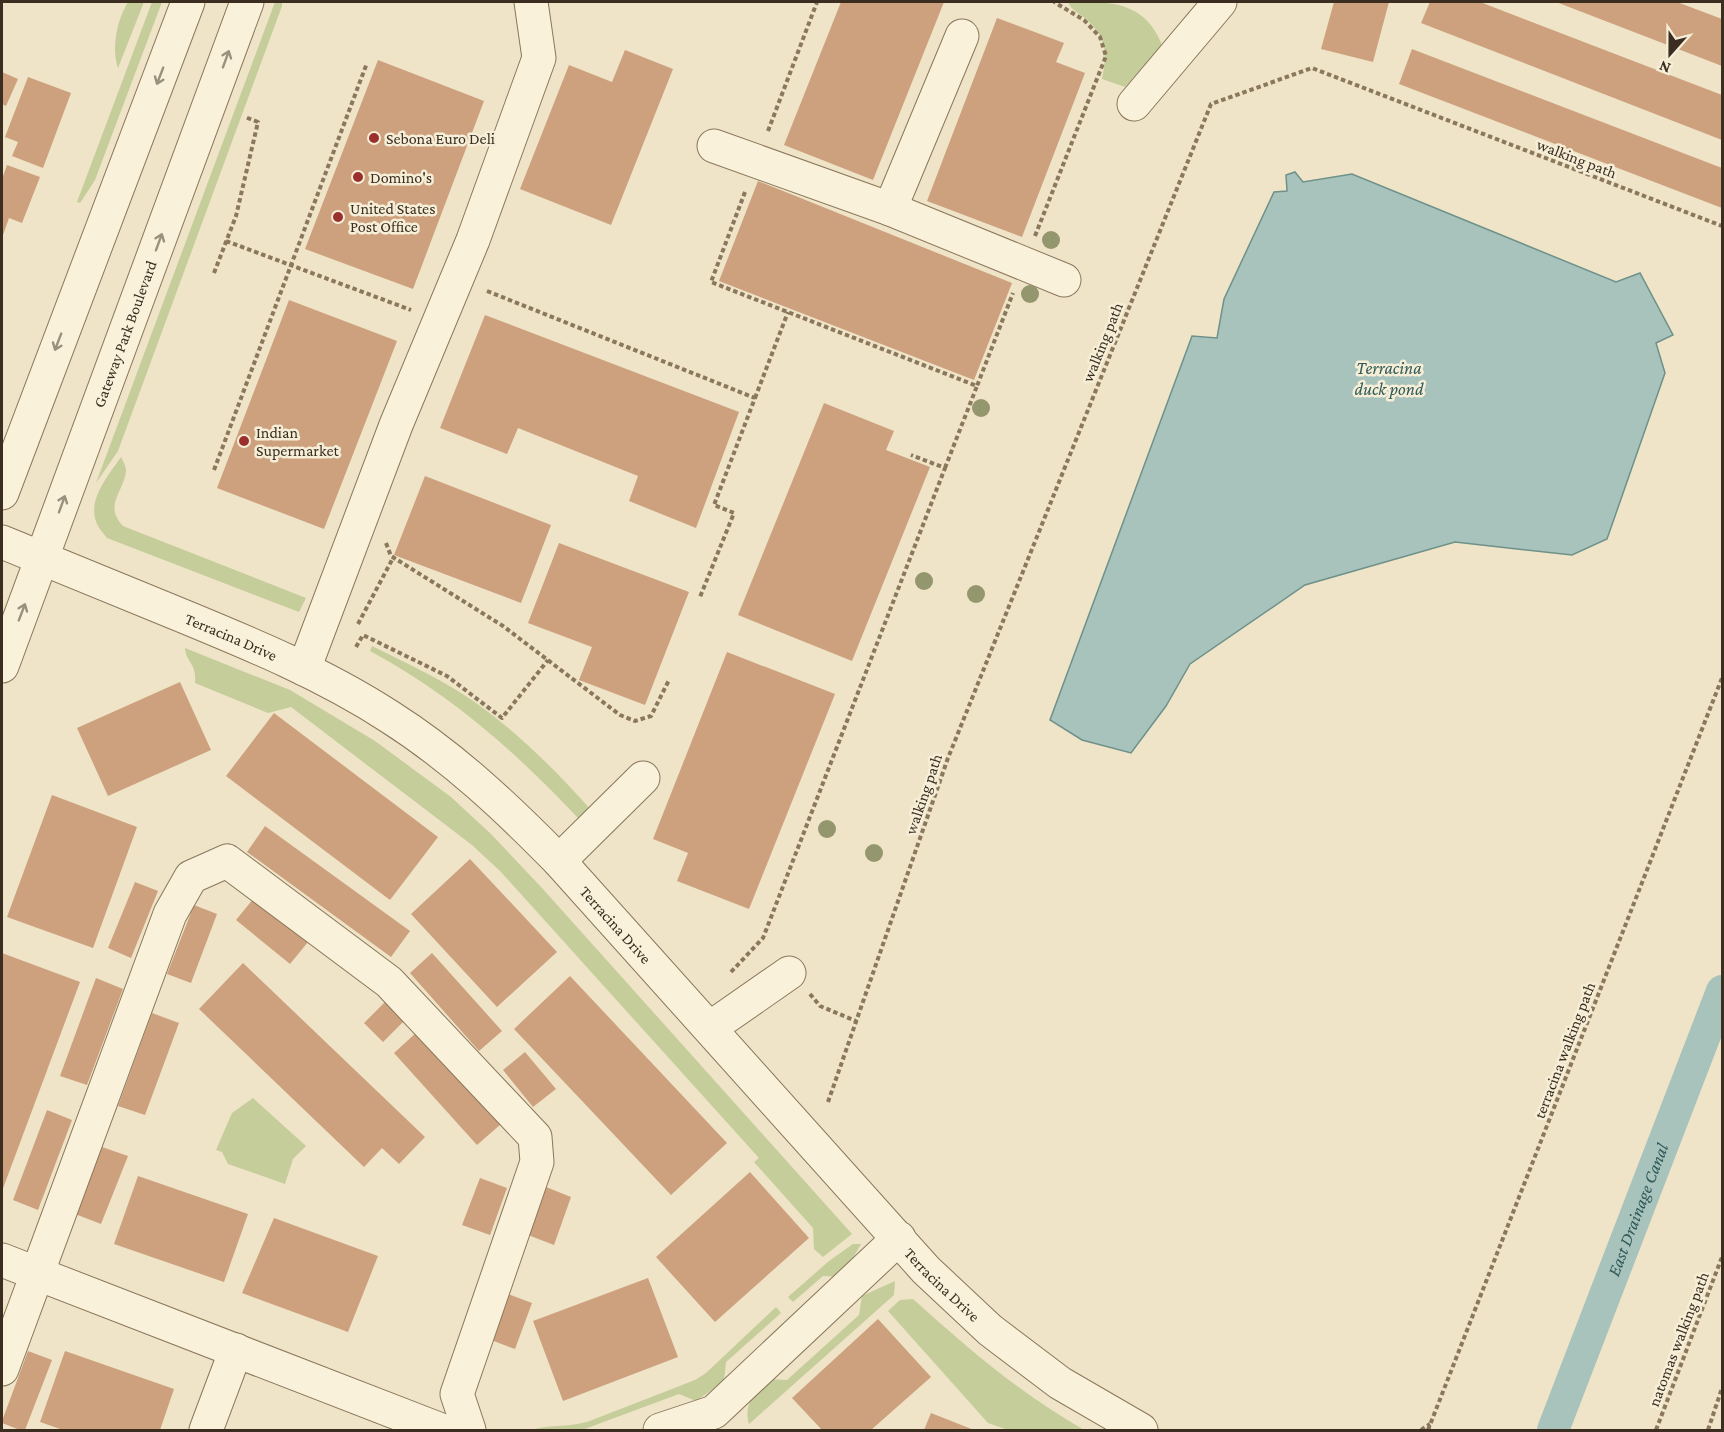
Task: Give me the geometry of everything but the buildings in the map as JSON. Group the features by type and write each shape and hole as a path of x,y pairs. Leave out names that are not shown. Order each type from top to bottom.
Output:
{"street":[{"path":"2,493 188,2"},
{"name":"Gateway Park Boulevard","path":"2,666 248,2"},
{"path":"304,669 396,425 473,240 539,58 531,2"},
{"path":"1134,104 1215,3"},
{"path":"890,209 962,36"},
{"path":"714,146 890,209 1065,280"},
{"name":"Terracina Drive","path":"2,542 262,648 342,687 392,718 451,761 508,808 559,861 926,1270 990,1330 1060,1383 1141,1431"},
{"path":"559,861 642,778"},
{"path":"2,1369 170,914 191,877 227,861 389,982 535,1137 537,1162 457,1394 469,1431"},
{"path":"710,1028 789,973"},
{"path":"660,1431 721,1421 899,1238"},
{"path":"2,1260 441,1431"},
{"path":"206,1431 236,1350"}],"path":[{"path":"214,470 367,63"},
{"name":"walking path","path":"828,1102 948,758 1211,104 1311,68 1722,226"},
{"path":"214,273 236,216 258,122 245,117"},
{"path":"226,241 410,310 438,324"},
{"path":"483,289 755,398"},
{"path":"700,597 734,513 714,505 788,312"},
{"path":"730,974 763,938 977,386"},
{"path":"911,455 945,468"},
{"path":"385,541 393,558 503,626 620,715 634,721 651,716 669,680"},
{"path":"352,634 393,558"},
{"path":"356,647 363,635 447,676 502,718 548,660"},
{"name":"terracina walking path","path":"1428,1431 1722,678"},
{"name":"natomas walking path","path":"1656,1431 1722,1257"},
{"path":"1708,1431 1722,1388"},
{"path":"1421,1431 1431,1424"}],"green space":[{"path":"128,2 144,2 118,68 115,52 116,34"},
{"path":"152,2 162,2 95,180 80,203 77,202"},
{"path":"275,2 282,2 282,6 118,451 96,483"},
{"path":"1068,2 1098,2 1136,12 1155,30 1162,45 1125,87 1102,79 1105,53 1101,39 1092,25"},
{"path":"121,457 126,471 116,498 115,512 123,526 306,598 299,612 107,538 98,526 94,508 100,490"},
{"path":"372,646 440,680 496,718 530,747 590,809 578,818 531,770 481,726 427,686 370,651"},
{"path":"185,648 290,690 375,741 451,797 491,834 542,888 852,1234 823,1257 814,1249 813,1228 754,1162 759,1158 500,871 472,845 291,707 268,713 195,683 193,667"},
{"path":"253,1098 306,1146 293,1159 285,1184 228,1164 222,1152 216,1150 232,1113"},
{"path":"853,1244 861,1244 842,1277 823,1276 793,1302 788,1297 829,1261"},
{"path":"895,1281 894,1295 749,1424 748,1410 751,1399 769,1379 787,1380 859,1315 862,1296"},
{"path":"913,1299 995,1369 1037,1401 1084,1430 1008,1430 988,1423 888,1311 900,1300"},
{"path":"776,1307 781,1313 726,1362 724,1381 696,1401 679,1394 582,1430 530,1430 587,1422 695,1380 706,1373"}],"water":[{"name":"Terracina duck pond","path":"1295,172 1303,182 1352,174 1616,282 1640,273 1673,335 1656,343 1665,373 1607,539 1572,555 1455,542 1305,585 1190,664 1166,706 1131,753 1082,740 1050,720 1192,336 1217,338 1224,299 1274,192 1287,191 1286,175"}],"waterway":[{"name":"East Drainage Canal","path":"1553,1430 1722,991"}],"place":[{"name":"Sebona Euro Deli","path":"374,138"},
{"name":"Domino's","path":"358,177"},
{"name":"United States Post Office","path":"338,217"},
{"name":"Indian Supermarket","path":"244,441"}]}
